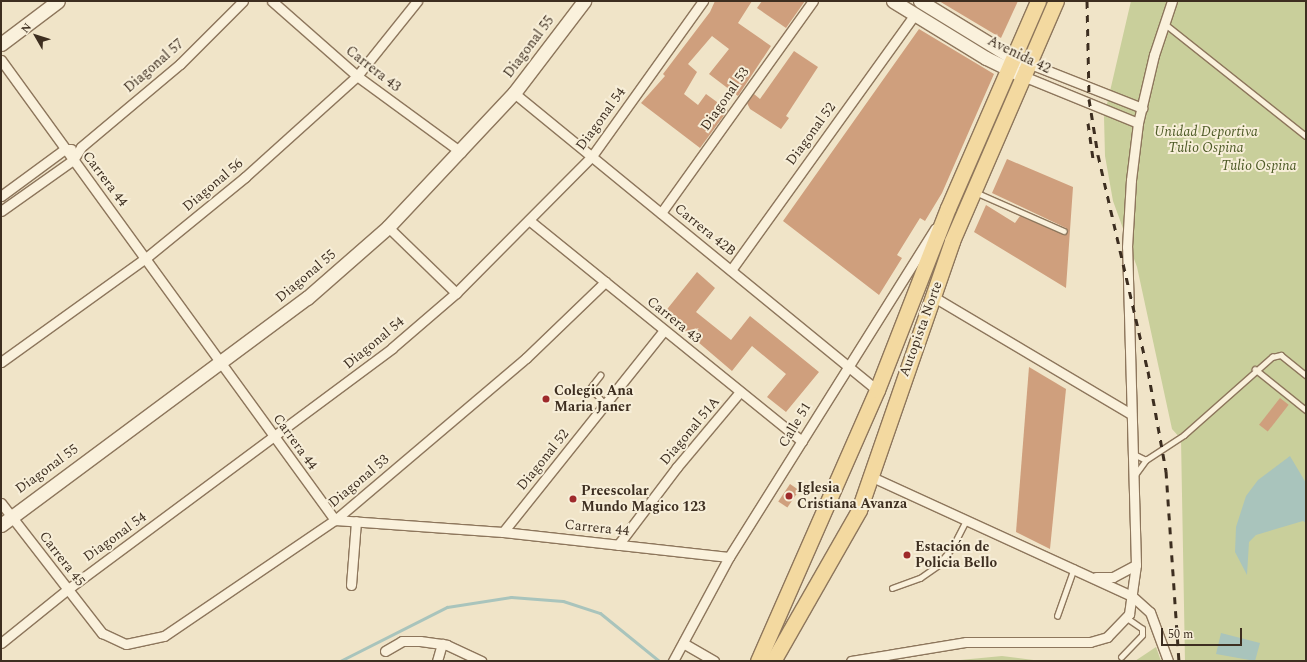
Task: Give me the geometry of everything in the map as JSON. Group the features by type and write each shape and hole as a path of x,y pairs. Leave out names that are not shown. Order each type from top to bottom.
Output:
{"main road":[{"name":"Autopista Norte","path":"768,655 877,390 948,208 1038,1"},
{"name":"Autopista Norte","path":"768,655 841,544 872,477 932,296 974,191 1056,1"}],"street":[{"path":"1,44 58,1"},
{"name":"Diagonal 57","path":"1,211 73,160 81,147 180,64 243,1"},
{"name":"Carrera 43","path":"272,1 357,76 461,152"},
{"name":"Diagonal 56","path":"1,362 147,257 245,177 357,76 417,1"},
{"name":"Diagonal 55","path":"6,520 221,364 308,298 388,227 461,152 514,93 584,1"},
{"name":"Diagonal 54","path":"1,643 68,589 275,438 392,348 456,293 530,221 592,156 703,1"},
{"name":"Diagonal 53","path":"662,213 812,1"},
{"name":"Avenida 42","path":"892,1 914,15 1011,64 1138,123"},
{"name":"Avenida 42","path":"920,1 1011,64"},
{"path":"851,661 966,642 1090,642 1108,637 1126,618 1132,596 1136,565 1127,247 1131,180 1138,123 1164,23 1172,1"},
{"name":"Diagonal 52","path":"731,270 914,15"},
{"name":"Carrera 44","path":"1,60 65,150 147,257 221,364 335,520 503,532 729,556"},
{"name":"Avenida 42","path":"1026,70 1142,108"},
{"name":"Carrera 42B","path":"514,93 877,390"},
{"name":"Diagonal 57","path":"1,196 65,150 81,147"},
{"name":"Calle 51","path":"673,661 729,556 948,208"},
{"name":"Carrera 43","path":"530,221 802,441"},
{"path":"388,227 456,293"},
{"name":"Diagonal 53","path":"102,633 126,644 164,636 335,520 526,358 605,282"},
{"path":"932,296 1131,414"},
{"name":"Diagonal 52","path":"503,532 664,330"},
{"name":"Diagonal 51A","path":"618,545 677,467 740,392"},
{"path":"872,477 1094,577 1132,596 1150,612 1168,661"},
{"name":"Carrera 45","path":"1,503 6,520 68,589 102,633"},
{"path":"352,585 356,521"},
{"path":"1094,577 1113,577 1136,565"},
{"path":"385,651 402,641 442,644 481,661"},
{"path":"683,643 714,661"},
{"path":"436,661 442,644"}],"lane":[{"path":"1164,23 1306,136"},
{"path":"974,191 1064,231"},
{"path":"1133,478 1146,460 1184,435 1255,369 1272,357 1281,355 1306,375"},
{"path":"1255,369 1306,410"},
{"path":"601,375 591,388 605,404"},
{"path":"1132,453 1146,460"},
{"path":"892,588 920,578 937,566 952,548 966,520"},
{"path":"1058,616 1074,568"},
{"path":"1121,657 1142,635 1142,630 1126,618"}],"green space":[{"name":"Unidad Deportiva Tulio Ospina","path":"1131,1 1306,1 1306,661 1185,661 1181,439 1172,429 1137,267 1113,201 1105,156 1104,117"},
{"path":"1156,647 1161,661 1135,661"},
{"path":"1002,656 1041,661 950,661"}],"water":[{"path":"1290,456 1306,483 1306,523 1303,521 1256,535 1249,542 1247,575 1235,552 1236,527 1246,496 1258,480"},
{"path":"1221,633 1260,643 1255,661 1216,654"}],"building":[{"path":"715,1 752,1 738,23 771,46 738,96 709,74 729,49 712,36 688,64 697,72 684,94 698,105 706,94 728,110 700,148 641,103 665,76 663,74 710,12"},
{"path":"762,1 805,1 786,28 757,8"},
{"path":"939,1 1018,1 1001,38"},
{"path":"919,29 994,74 942,193 925,221 920,218 897,255 902,258 879,295 783,221"},
{"path":"794,51 818,67 786,116 789,118 781,129 750,109 747,103 754,94 760,99"},
{"path":"1007,159 1073,187 1066,288 974,232 986,205 1015,223 1020,216 1062,234 1067,233 1066,228 992,193"},
{"path":"697,272 715,288 696,312 731,340 750,316 819,372 786,412 767,397 786,374 752,346 732,371 664,313"},
{"path":"1029,367 1066,389 1050,549 1016,532"},
{"path":"1280,398 1289,405 1268,432 1259,425"},
{"name":"Iglesia Cristiana Avanza","path":"790,484 799,490 787,508 778,501"}],"waterway":[{"path":"340,661 447,607 511,597 563,601 600,613 659,661"}],"railway":[{"path":"1087,1 1089,99 1098,155 1148,371 1166,471 1179,661"},
{"path":"1088,123 1093,158"}],"place":[{"name":"Colegio Ana Maria Janer","path":"546,399"},
{"name":"Iglesia Cristiana Avanza","path":"789,496"},
{"name":"Preescolar Mundo Magico 123","path":"573,499"},
{"name":"Estación de Policia Bello","path":"907,555"}],"park label":[{"name":"Tulio Ospina","path":"1259,166"}]}
